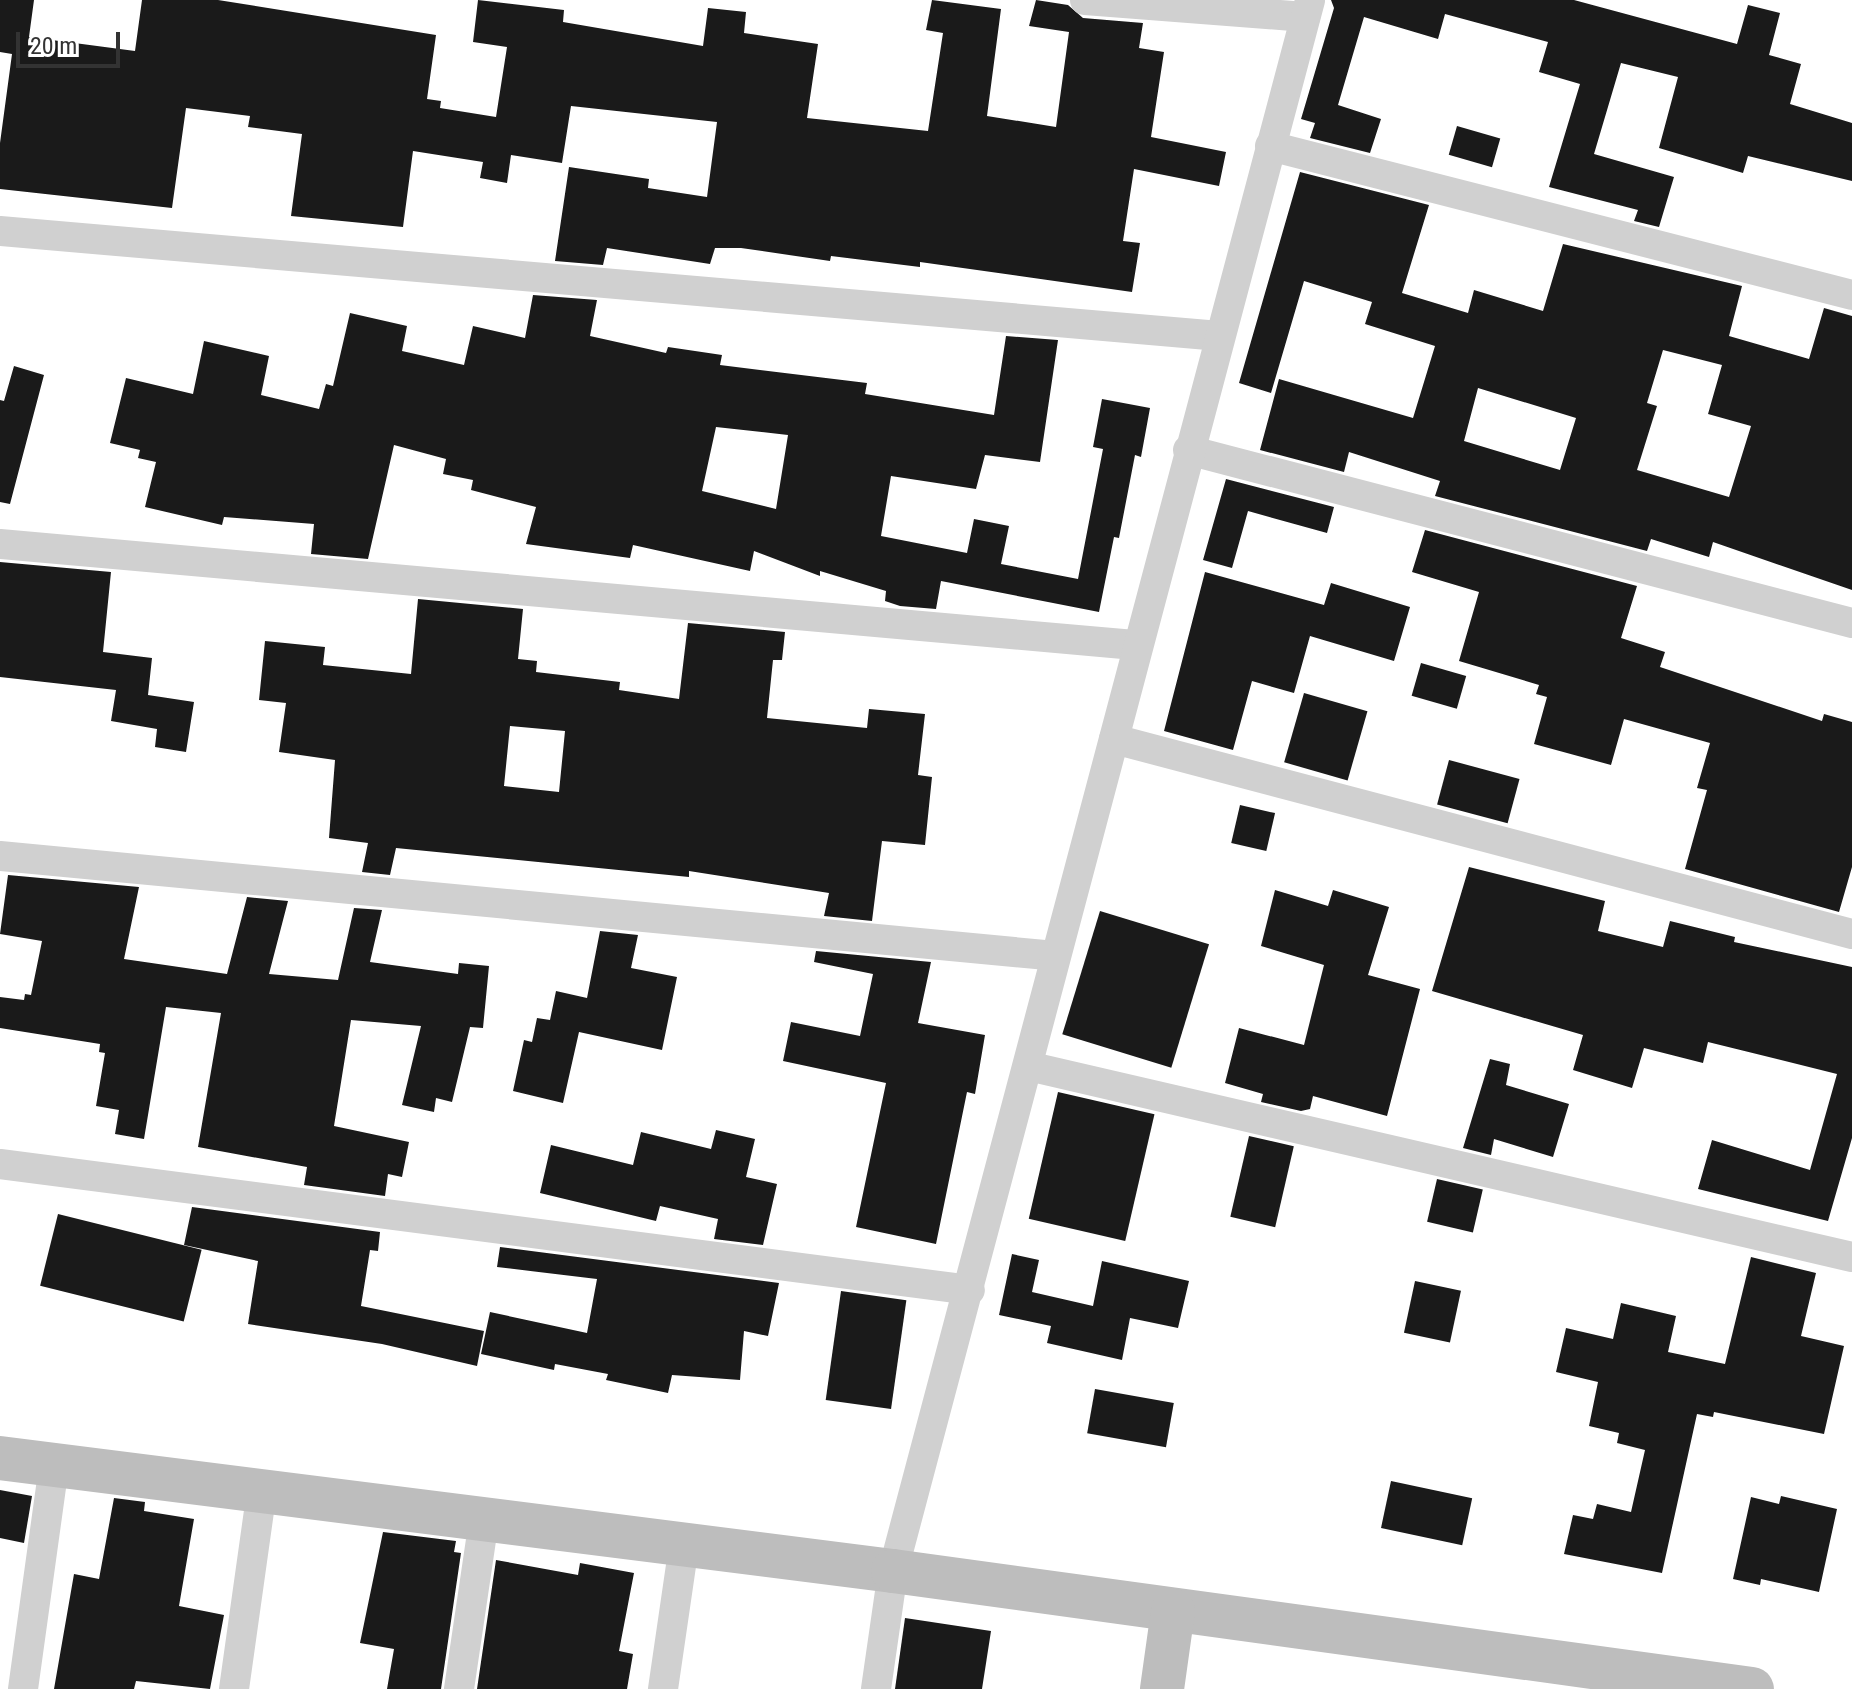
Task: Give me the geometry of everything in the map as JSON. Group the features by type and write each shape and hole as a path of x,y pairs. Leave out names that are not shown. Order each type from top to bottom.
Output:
{"street":[{"path":"876,1689 893,1571 1114,739 1135,645 1308,8 1085,0"},
{"path":"1270,146 1852,295"},
{"path":"0,231 1219,336"},
{"path":"1188,450 1852,623"},
{"path":"0,544 1135,645"},
{"path":"1114,739 1852,934"},
{"path":"0,856 1055,956"},
{"path":"1028,1066 1852,1257"},
{"path":"0,1164 970,1290"},
{"path":"0,1458 893,1571 1752,1689"},
{"path":"23,1689 54,1465"},
{"path":"234,1689 262,1491"},
{"path":"459,1689 484,1519"},
{"path":"663,1689 684,1545"},
{"path":"1162,1689 1173,1611"}],"building":[{"path":"0,0 34,0 29,37 135,51 142,0 218,0 436,35 427,99 441,101 440,108 496,117 507,47 473,42 478,0 564,10 563,22 703,46 708,8 746,12 744,33 818,44 807,118 928,131 943,33 926,30 932,0 1001,9 987,116 1056,127 1069,32 1029,26 1036,0 1068,5 1083,18 1143,23 1139,48 1164,52 1151,137 1226,152 1219,186 1134,169 1123,241 1140,243 1132,292 920,262 920,267 831,256 830,261 741,248 715,248 710,264 607,248 603,265 555,261 569,167 649,179 648,188 707,197 717,122 571,106 562,163 511,155 507,183 480,178 483,162 413,151 403,227 291,216 302,134 248,127 250,116 186,108 172,208 0,189 0,143 12,54 0,52"},
{"path":"1331,0 1574,0 1737,44 1748,5 1780,13 1769,55 1801,64 1790,104 1852,123 1852,181 1748,156 1743,173 1659,148 1678,77 1621,63 1594,154 1674,177 1659,227 1634,221 1638,210 1549,187 1580,84 1539,72 1548,42 1445,14 1438,39 1364,17 1338,105 1381,119 1370,153 1310,138 1315,123 1301,119 1334,8"},
{"path":"1457,126 1500,138 1492,167 1449,155"},
{"path":"1300,172 1429,205 1402,293 1468,313 1474,290 1543,311 1563,244 1742,286 1729,336 1809,359 1824,308 1852,316 1852,590 1713,542 1709,557 1651,539 1647,551 1435,496 1440,481 1349,452 1344,472 1260,450 1279,379 1413,418 1435,346 1365,324 1372,302 1304,281 1271,393 1239,383","holes":["1663,350 1722,365 1708,414 1751,426 1729,497 1637,470 1657,406 1647,403","1478,388 1576,418 1560,470 1464,441"]},
{"path":"533,295 597,300 590,336 666,353 668,347 722,355 720,365 867,383 865,394 994,415 1006,336 1058,340 1040,462 985,455 976,489 891,476 881,536 967,553 974,519 1009,526 1001,564 1078,579 1103,449 1093,447 1102,399 1150,408 1141,457 1135,455 1119,538 1114,537 1099,612 941,581 936,609 900,606 885,601 886,591 820,571 820,576 754,551 750,571 633,545 630,558 526,544 536,507 471,490 473,480 443,474 446,459 394,445 368,559 311,554 314,524 224,517 222,525 145,507 156,462 138,458 140,450 110,443 126,378 193,394 204,341 269,356 261,395 319,409 326,384 333,386 350,313 407,326 402,351 464,365 473,326 525,338","holes":["716,427 788,435 776,509 702,491"]},
{"path":"14,366 44,375 10,504 0,502 0,400 4,401"},
{"path":"1226,479 1334,507 1327,533 1248,511 1232,568 1203,560"},
{"path":"1425,530 1637,586 1621,638 1665,652 1660,667 1822,721 1824,714 1852,722 1852,867 1839,912 1685,869 1707,790 1697,788 1710,743 1624,719 1611,765 1534,744 1547,697 1536,694 1539,685 1459,661 1479,592 1412,572"},
{"path":"0,562 111,572 103,652 152,658 148,695 194,702 186,752 155,747 157,729 111,721 116,690 0,677"},
{"path":"1205,572 1324,605 1331,583 1410,607 1394,661 1310,636 1294,693 1252,681 1233,750 1164,731"},
{"path":"418,599 523,609 518,659 537,661 536,672 620,682 619,690 679,699 688,623 785,632 782,660 773,660 767,718 867,728 869,709 925,714 918,775 932,777 925,845 882,841 872,921 824,916 829,893 689,871 689,877 396,848 390,875 362,872 368,843 329,838 335,760 279,752 286,703 259,700 265,641 325,647 323,665 411,674","holes":["510,726 565,731 559,792 504,786"]},
{"path":"1421,663 1466,676 1457,709 1412,696"},
{"path":"1304,693 1367,711 1348,780 1284,762"},
{"path":"1449,760 1520,779 1508,823 1437,804"},
{"path":"1240,805 1275,813 1266,851 1231,843"},
{"path":"1469,867 1605,901 1598,931 1663,947 1670,921 1735,937 1734,942 1852,967 1852,1138 1828,1221 1698,1189 1712,1140 1810,1170 1837,1074 1708,1042 1703,1063 1644,1048 1632,1088 1573,1070 1583,1035 1432,991"},
{"path":"8,875 139,887 124,959 227,974 247,897 288,901 269,974 338,980 354,908 382,910 370,962 458,974 459,963 489,966 483,1028 470,1027 452,1102 436,1098 434,1112 402,1105 421,1026 351,1020 334,1126 409,1142 402,1177 388,1174 385,1196 304,1185 307,1167 198,1147 221,1013 166,1007 144,1139 115,1134 119,1110 96,1106 105,1053 99,1052 100,1044 0,1028 0,997 24,1000 25,994 31,995 42,941 0,934"},
{"path":"1275,890 1328,906 1333,890 1389,907 1368,975 1420,989 1387,1116 1313,1096 1310,1109 1301,1111 1261,1102 1263,1094 1225,1083 1239,1028 1304,1045 1324,965 1261,946"},
{"path":"1100,911 1209,944 1171,1068 1062,1034"},
{"path":"600,931 638,935 631,968 677,977 662,1050 579,1032 563,1103 513,1091 524,1040 532,1042 537,1018 550,1020 556,991 587,998"},
{"path":"816,951 931,962 918,1023 985,1035 975,1094 967,1092 936,1244 856,1227 886,1083 783,1061 791,1022 860,1036 873,974 814,962"},
{"path":"1490,1059 1510,1064 1506,1085 1569,1104 1553,1157 1494,1139 1491,1155 1463,1148"},
{"path":"1058,1092 1154,1114 1125,1241 1029,1219"},
{"path":"716,1130 755,1139 746,1177 777,1184 763,1245 714,1239 718,1219 660,1206 656,1221 540,1193 551,1145 633,1165 641,1132 711,1149"},
{"path":"1249,1136 1294,1146 1275,1227 1230,1217"},
{"path":"1437,1179 1483,1190 1473,1232 1427,1222"},
{"path":"192,1207 380,1232 378,1251 370,1250 361,1306 484,1331 477,1366 382,1344 248,1324 258,1261 184,1245"},
{"path":"58,1214 202,1250 184,1322 40,1286"},
{"path":"500,1247 779,1283 768,1336 744,1331 740,1380 672,1375 668,1393 606,1380 608,1374 555,1364 554,1370 481,1354 490,1312 587,1333 597,1279 497,1267"},
{"path":"1012,1254 1039,1260 1032,1292 1093,1306 1102,1261 1189,1281 1178,1328 1130,1318 1122,1360 1047,1343 1051,1326 999,1315"},
{"path":"1751,1257 1816,1273 1801,1336 1844,1346 1824,1434 1714,1412 1713,1417 1697,1414 1662,1573 1564,1554 1573,1515 1593,1519 1597,1504 1631,1512 1645,1450 1617,1443 1619,1433 1589,1426 1598,1382 1556,1372 1566,1328 1613,1339 1621,1303 1676,1316 1668,1352 1725,1364"},
{"path":"1415,1281 1461,1291 1450,1343 1404,1333"},
{"path":"841,1291 906,1300 891,1409 826,1400"},
{"path":"1095,1389 1174,1403 1166,1447 1087,1433"},
{"path":"1391,1481 1472,1498 1462,1545 1381,1528"},
{"path":"0,1490 32,1496 24,1543 0,1538"},
{"path":"1781,1496 1837,1509 1819,1592 1761,1579 1760,1585 1733,1579 1751,1497 1779,1504"},
{"path":"114,1498 145,1502 144,1511 194,1519 179,1606 224,1615 210,1689 136,1681 134,1689 54,1689 74,1574 99,1579"},
{"path":"383,1532 456,1541 454,1552 461,1553 441,1689 387,1689 394,1649 360,1643"},
{"path":"496,1560 578,1575 580,1563 634,1573 619,1651 633,1654 627,1689 477,1689"},
{"path":"905,1618 991,1631 982,1689 895,1689"}]}
